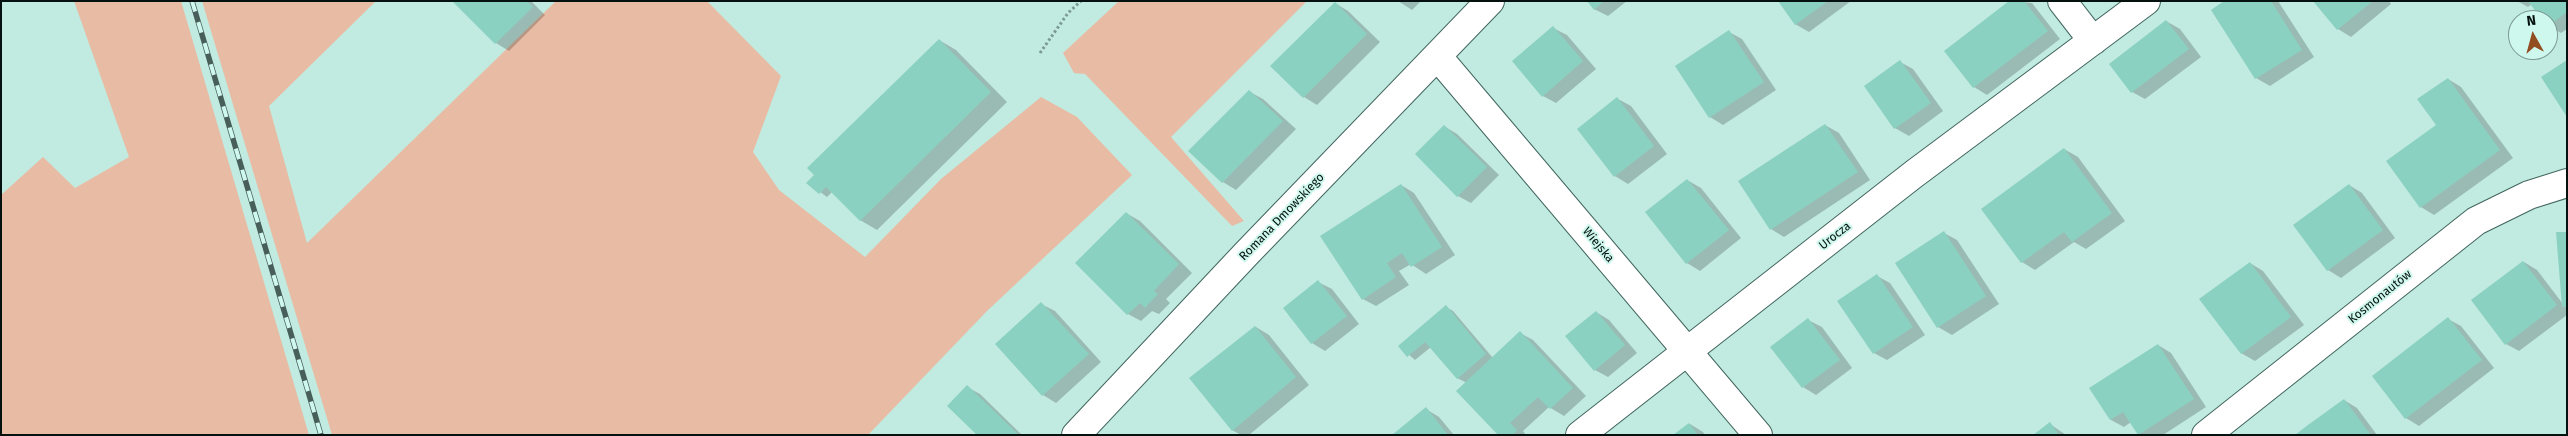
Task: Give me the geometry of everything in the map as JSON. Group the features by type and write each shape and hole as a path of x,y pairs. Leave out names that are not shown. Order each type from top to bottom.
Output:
{"street":[{"name":"Romana Dmowskiego","path":"1076,435 1246,254 1490,1"},
{"path":"2062,1 2093,41"},
{"name":"Urocza","path":"1580,435 1689,352 1914,174 2146,1"},
{"name":"Wiejska","path":"1438,57 1758,435"},
{"name":"Kosmonautów","path":"2206,435 2476,221 2529,194 2567,183"}],"path":[{"path":"1040,53 1068,13 1081,1"}],"shaded area":[{"path":"74,1 181,1 309,435 1,435 1,195 43,157 75,188 129,157"},
{"path":"202,1 376,1 269,106 307,243 556,1 707,1 781,76 753,152 779,190 865,257 941,179 1041,97 1077,117 1132,175 987,311 868,435 332,435"},
{"path":"1119,1 1307,1 1171,137 1244,221 1232,226 1085,74 1074,73 1063,53"}],"building":[{"path":"452,1 527,1 533,7 495,44"},
{"path":"1587,1 1604,1 1594,10"},
{"path":"1778,1 1828,1 1795,25"},
{"path":"2009,1 2024,1 2048,31 1973,88 1944,51"},
{"path":"2224,1 2271,1 2302,50 2255,79 2211,10"},
{"path":"2313,1 2373,1 2337,30"},
{"path":"2528,1 2567,1 2567,12 2558,19 2558,10 2535,10"},
{"path":"1335,2 1367,34 1303,98 1270,66"},
{"path":"2166,20 2189,49 2131,93 2109,64"},
{"path":"1553,26 1583,61 1542,97 1512,61"},
{"path":"1729,30 1764,82 1709,118 1675,66"},
{"path":"939,39 991,92 860,221 826,187 819,194 806,183 814,175 807,168"},
{"path":"1900,60 1931,103 1894,129 1864,86"},
{"path":"2567,60 2567,117 2541,77"},
{"path":"2448,78 2500,150 2420,208 2386,161 2436,125 2417,99"},
{"path":"1249,90 1283,121 1222,183 1188,151"},
{"path":"1617,97 1654,146 1614,177 1577,129"},
{"path":"1825,124 1858,172 1770,230 1738,181"},
{"path":"1444,125 1487,167 1457,197 1415,154"},
{"path":"2064,148 2112,213 2072,242 2064,232 2021,263 1981,209"},
{"path":"1687,179 1729,230 1686,264 1645,212"},
{"path":"1401,184 1442,247 1411,267 1402,253 1387,263 1396,277 1362,300 1320,236"},
{"path":"2349,184 2383,230 2327,271 2293,225"},
{"path":"1126,212 1179,264 1154,291 1158,294 1145,308 1140,303 1127,315 1075,263"},
{"path":"1944,231 1986,296 1937,328 1895,263"},
{"path":"2556,232 2567,232 2567,307 2562,307"},
{"path":"2523,261 2557,305 2505,345 2471,300"},
{"path":"2250,262 2291,317 2241,354 2199,299"},
{"path":"1877,274 1913,327 1873,354 1837,301"},
{"path":"1318,280 1347,316 1311,344 1283,308"},
{"path":"1041,302 1089,354 1042,396 995,344"},
{"path":"1446,305 1486,354 1457,379 1425,342 1407,357 1398,346"},
{"path":"1596,311 1625,345 1594,371 1565,336"},
{"path":"2448,317 2482,360 2405,419 2372,376"},
{"path":"1808,318 1840,360 1802,388 1770,347"},
{"path":"1255,326 1296,377 1232,431 1189,378"},
{"path":"1520,331 1573,388 1550,409 1538,397 1510,423 1517,430 1513,435 1498,435 1456,391"},
{"path":"2158,344 2194,399 2138,435 2123,412 2110,420 2089,388"},
{"path":"967,385 1019,435 977,435 947,406"},
{"path":"2344,399 2371,435 2295,435 2308,425"},
{"path":"1426,407 1448,435 1392,435"},
{"path":"2050,422 2059,435 2033,435"},
{"path":"1689,423 1698,435 1673,435"}],"railway":[{"path":"192,1 321,435"}]}
